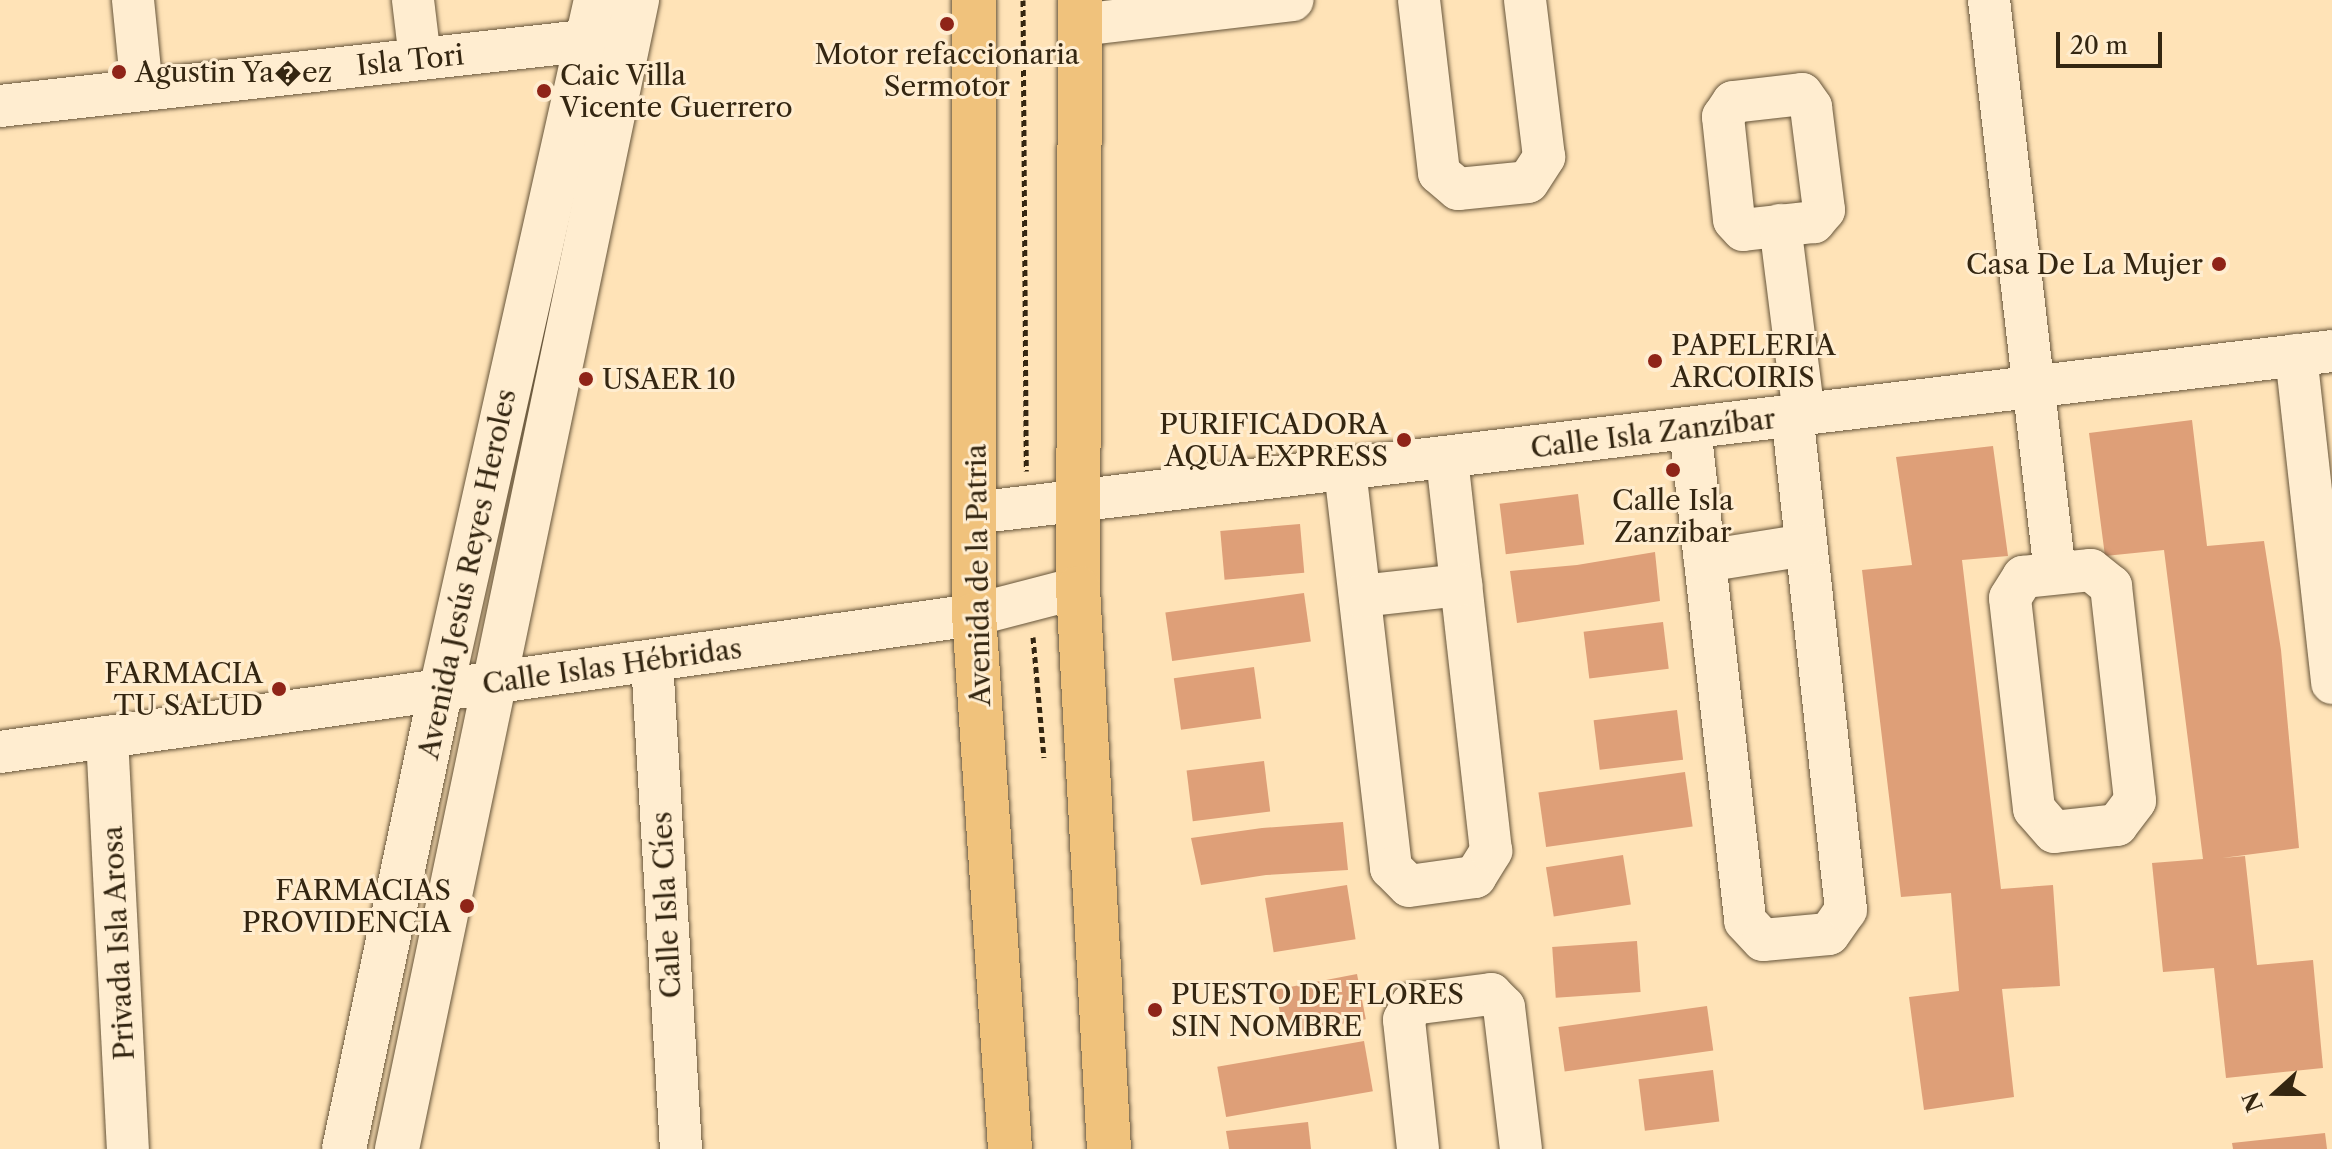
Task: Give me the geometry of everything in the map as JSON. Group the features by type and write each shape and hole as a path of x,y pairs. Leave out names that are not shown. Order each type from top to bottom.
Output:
{"main road":[{"name":"Avenida de la Patria","path":"974,0 974,615 1010,1149"},
{"path":"1080,12 1078,588 1109,1149"}],"street":[{"path":"133,0 142,90"},
{"path":"413,0 420,59"},
{"path":"1080,12 1293,0"},
{"path":"1419,0 1439,173 1458,189 1528,182 1544,157 1525,0"},
{"path":"1989,0 2055,573"},
{"name":"Isla Tori","path":"0,106 420,59 591,20 633,18"},
{"name":"Avenida Jesús Reyes Heroles","path":"397,1149 633,18"},
{"name":"Avenida Jesús Reyes Heroles","path":"344,1149 441,690 591,20"},
{"path":"1690,428 1745,921 1763,940 1829,934 1846,910 1806,545 1798,415 1780,225"},
{"path":"2314,353 2332,683"},
{"name":"Calle Isla Zanzíbar","path":"974,513 2314,353"},
{"path":"1345,470 1391,868 1409,886 1475,877 1491,851 1447,458"},
{"path":"1705,561 1806,545"},
{"path":"2091,570 2111,586 2135,801 2117,825 2054,832 2034,809 2010,598 2023,577 2055,573 2091,570"},
{"path":"1360,596 1461,585"},
{"name":"Calle Islas Hébridas","path":"0,752 974,615 1078,588"},
{"name":"Calle Isla Cíes","path":"652,661 681,1149"},
{"name":"Privada Isla Arosa","path":"107,737 128,1149"},
{"path":"1418,1149 1404,1020 1412,1004 1491,994 1504,1007 1521,1149"}],"building":[{"path":"2192,420 2207,546 2264,541 2281,650 2299,848 2222,858 2245,856 2257,965 2313,960 2323,1068 2226,1078 2214,968 2163,972 2152,863 2203,859 2164,550 2105,556 2089,433"},
{"path":"1993,446 2008,556 1962,560 2001,889 2053,885 2060,986 2002,989 2014,1097 1924,1110 1909,997 1959,991 1951,893 1901,897 1862,570 1912,565 1896,457"},
{"path":"1578,494 1584,545 1506,554 1500,504"},
{"path":"1300,524 1304,573 1225,580 1220,531"},
{"path":"1655,552 1660,601 1517,623 1510,571 1577,565"},
{"path":"1304,593 1311,642 1172,661 1165,612"},
{"path":"1663,622 1669,669 1589,678 1584,632"},
{"path":"1254,667 1261,718 1181,730 1174,678"},
{"path":"1677,710 1683,760 1600,770 1594,720"},
{"path":"1264,761 1270,812 1193,821 1187,771"},
{"path":"1685,772 1693,826 1546,847 1538,793"},
{"path":"1343,822 1348,870 1266,875 1201,885 1191,838 1262,828"},
{"path":"1623,855 1631,904 1554,917 1546,867"},
{"path":"1347,885 1356,939 1274,952 1265,898"},
{"path":"1637,941 1641,992 1556,998 1552,947"},
{"path":"1357,974 1366,1019 1284,1035 1276,990"},
{"path":"1707,1006 1713,1051 1565,1071 1558,1027"},
{"path":"1364,1041 1373,1091 1226,1117 1217,1067"},
{"path":"1713,1070 1719,1122 1645,1131 1639,1079"},
{"path":"1308,1122 1311,1149 1229,1149 1226,1131"},
{"path":"2325,1133 2327,1149 2233,1149 2232,1143"}],"place":[{"name":"Motor refaccionaria Sermotor","path":"947,24"},
{"name":"Agustin Ya�ez","path":"119,72"},
{"name":"Caic Villa Vicente Guerrero","path":"544,91"},
{"name":"Casa De La Mujer","path":"2219,264"},
{"name":"PAPELERIA ARCOIRIS","path":"1655,361"},
{"name":"USAER 10","path":"586,379"},
{"name":"PURIFICADORA AQUA EXPRESS","path":"1404,440"},
{"name":"Calle Isla Zanzibar","path":"1673,470"},
{"name":"FARMACIA TU SALUD","path":"279,689"},
{"name":"FARMACIAS PROVIDENCIA","path":"467,906"},
{"name":"PUESTO DE FLORES SIN NOMBRE","path":"1155,1010"}]}
